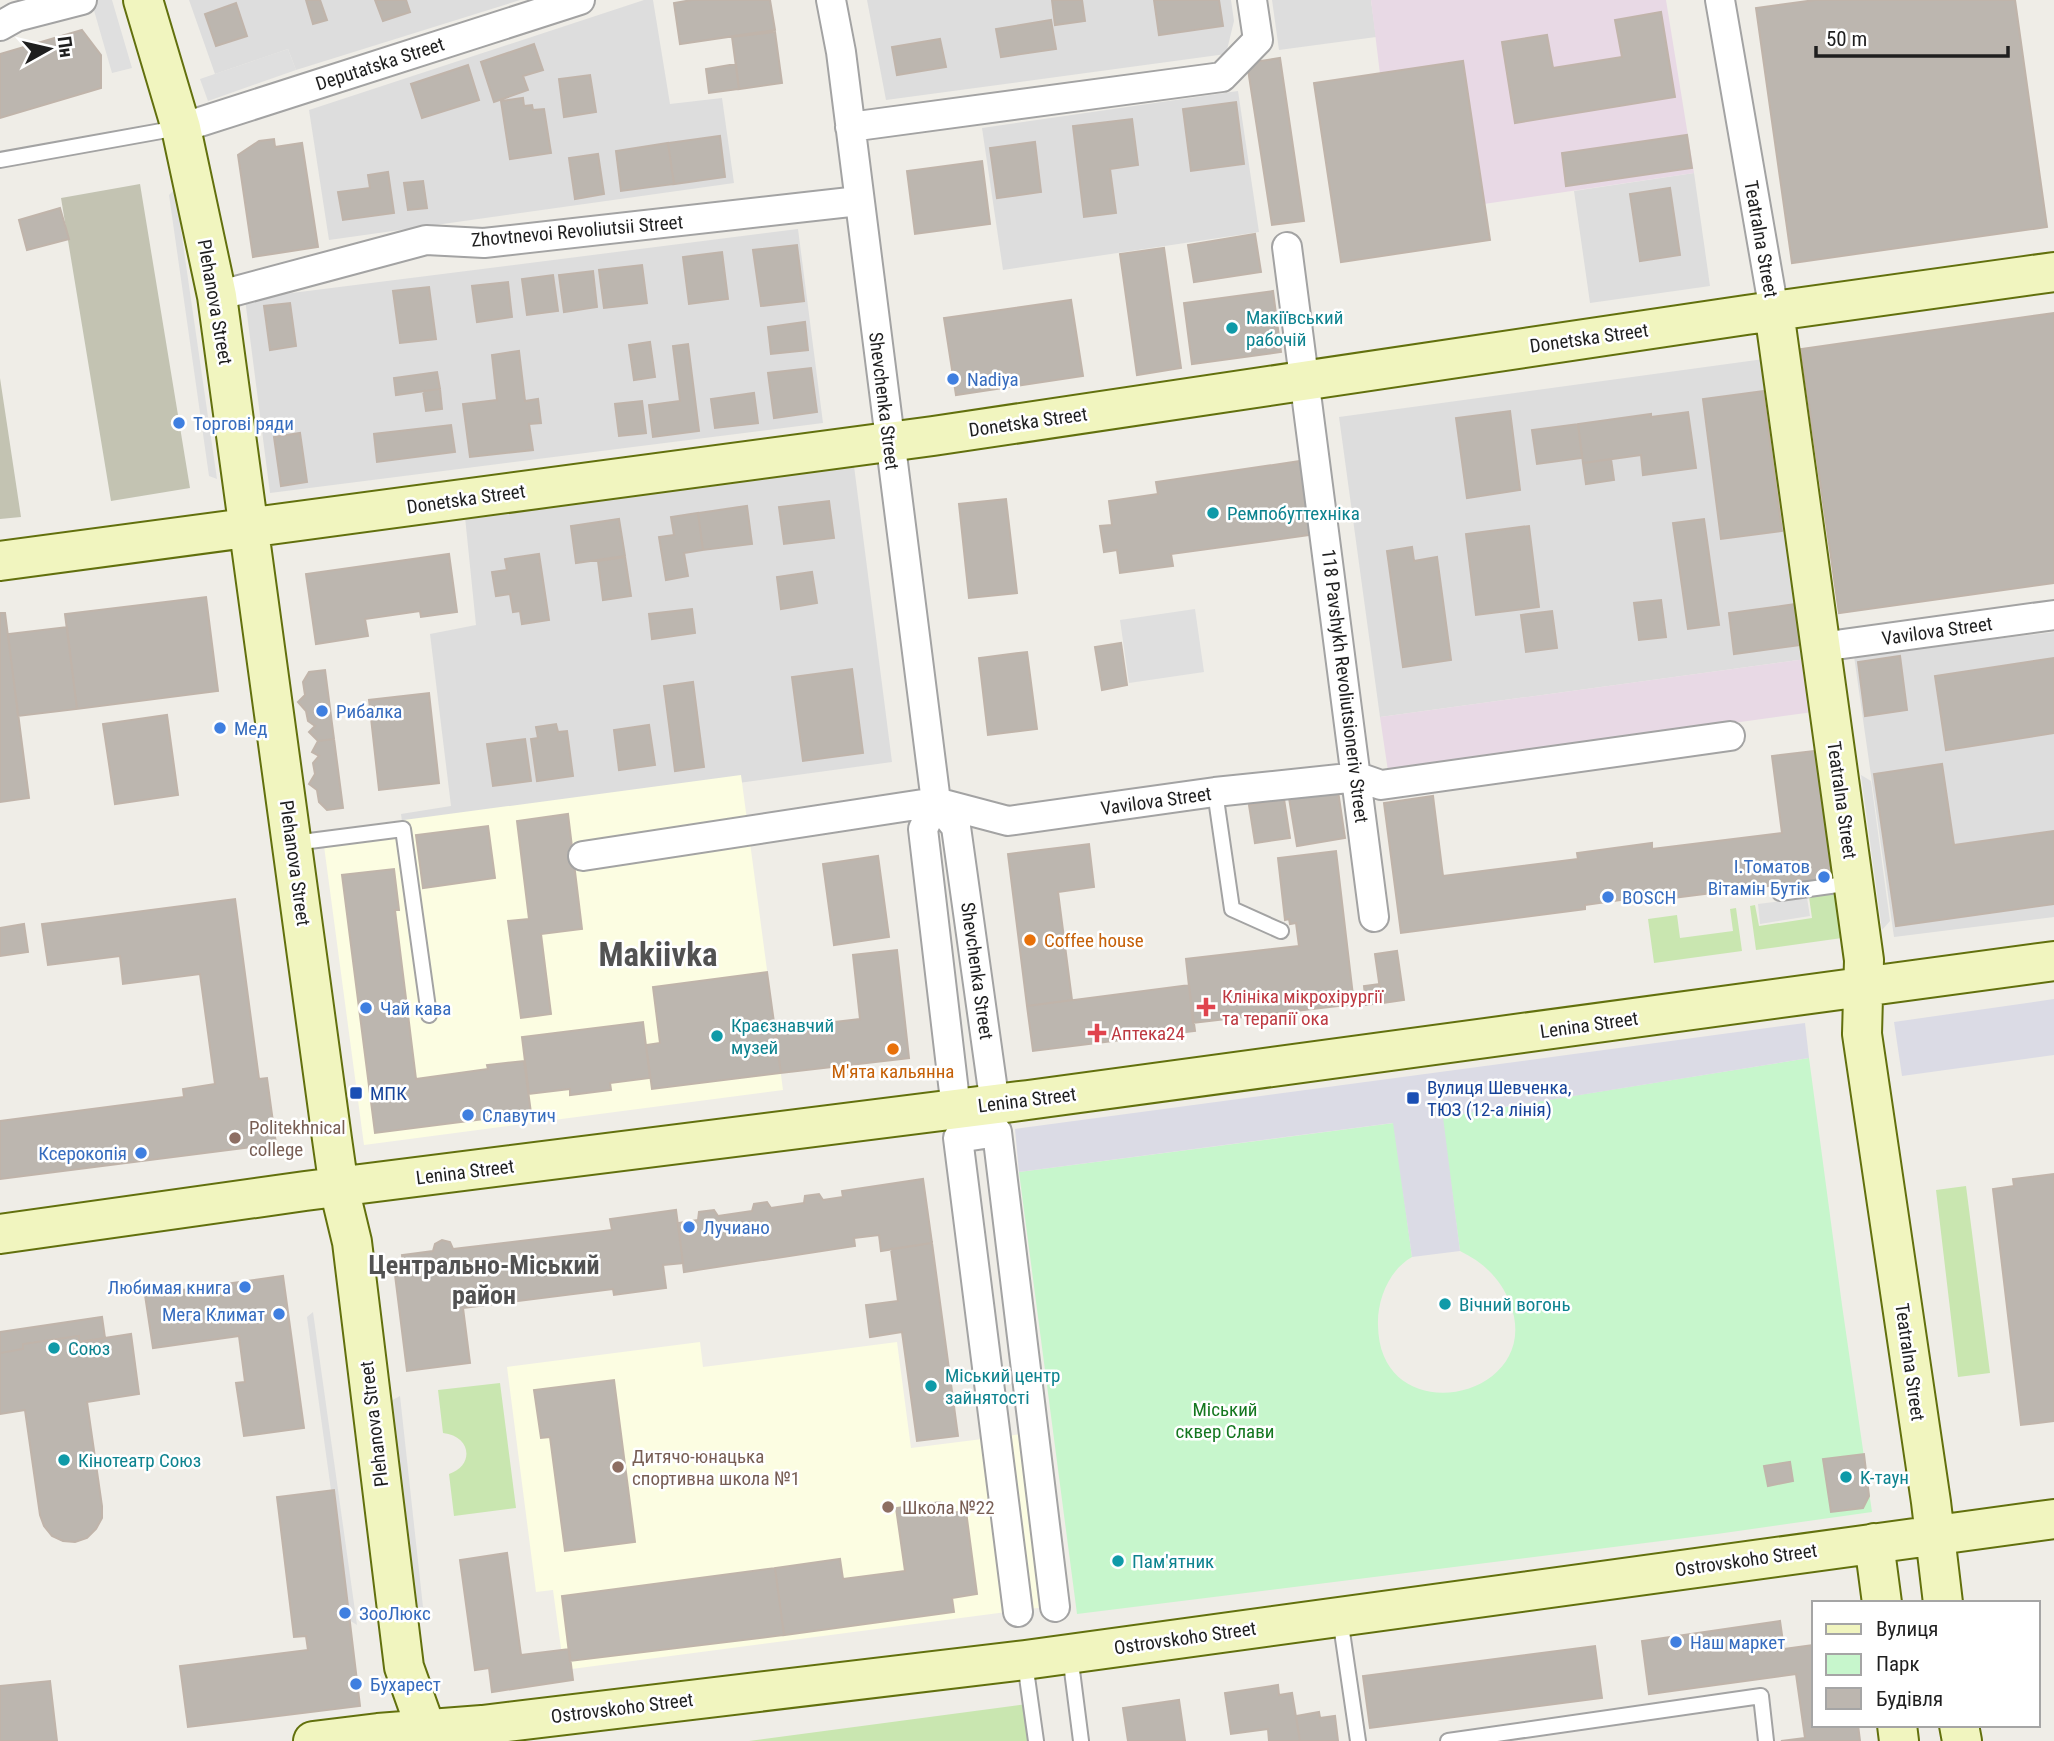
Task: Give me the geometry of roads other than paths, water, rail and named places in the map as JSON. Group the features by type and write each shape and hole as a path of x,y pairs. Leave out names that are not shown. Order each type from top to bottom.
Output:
{"street":[{"path":"5,15 82,0"},
{"name":"Plehanova Street","path":"143,0 181,128 217,296 339,1188 351,1233 404,1667 427,1737"},
{"name":"Deputatska Street","path":"181,128 580,0"},
{"name":"Shevchenka Street","path":"831,0 850,127 936,802 956,827 995,1105"},
{"path":"850,127 1222,77 1258,40 1252,0"},
{"name":"Teatralna Street","path":"1720,0 1774,311 1854,883 1864,960 1862,1034 1943,1601"},
{"name":"Zhovtnevoi Revoliutsii Street","path":"217,296 426,240 484,243 859,201"},
{"name":"118 Pavshykh Revoliutsioneriv Street","path":"1287,247 1358,777 1374,917"},
{"name":"Donetska Street","path":"0,561 889,442 2054,272"},
{"name":"Vavilova Street","path":"1821,647 2054,615"},
{"name":"Vavilova Street","path":"583,856 936,802 1007,821 1215,792 1358,777 1381,785 1730,736"},
{"name":"Shevchenka Street","path":"936,802 923,830 956,1109"},
{"name":"Lenina Street","path":"0,1234 995,1105 2054,961"},
{"path":"1018,1612 958,1138 997,1132 1055,1607"},
{"name":"Ostrovskoho Street","path":"313,1741 427,1737 482,1725 1025,1660 2054,1519"},
{"path":"1874,1543 1882,1601"}],"lane":[{"path":"0,160 181,128"},
{"path":"1215,792 1231,909 1281,931"},
{"path":"292,844 403,829 429,1014"},
{"path":"1780,893 1854,883"},
{"path":"1340,1617 1358,1741"},
{"path":"1069,1654 1081,1741"},
{"path":"1025,1660 1036,1741"},
{"path":"1448,1741 1760,1696 1766,1741"}],"place":[{"name":"Макіївський рабочій","path":"1232,328"},
{"name":"Nadiya","path":"953,379"},
{"name":"Торгові ряди","path":"179,423"},
{"name":"Ремпобуттехніка","path":"1213,513"},
{"name":"Рибалка","path":"322,711"},
{"name":"Мед","path":"220,728"},
{"name":"І.Томатов Вітамін Бутік","path":"1824,877"},
{"name":"BOSCH","path":"1608,897"},
{"name":"Coffee house","path":"1030,940"},
{"name":"Клініка мікрохірургії та терапії ока","path":"1206,1007"},
{"name":"Чай кава","path":"366,1008"},
{"name":"Аптека24","path":"1097,1033"},
{"name":"Краєзнавчий музей","path":"717,1036"},
{"name":"М'ята кальянна","path":"893,1049"},
{"name":"МПК","path":"356,1093"},
{"name":"Вулиця Шевченка, ТЮЗ (12-а лінія)","path":"1413,1098"},
{"name":"Славутич","path":"468,1115"},
{"name":"Politekhnical college","path":"235,1138"},
{"name":"Ксерокопія","path":"141,1153"},
{"name":"Лучиано","path":"689,1227"},
{"name":"Любимая книга","path":"245,1287"},
{"name":"Вічний вогонь","path":"1445,1304"},
{"name":"Мега Климат","path":"279,1314"},
{"name":"Союз","path":"54,1348"},
{"name":"Міський центр зайнятості","path":"931,1386"},
{"name":"Кінотеатр Союз","path":"64,1460"},
{"name":"Дитячо-юнацька спортивна школа №1","path":"618,1467"},
{"name":"K-таун","path":"1846,1477"},
{"name":"Школа №22","path":"888,1507"},
{"name":"Пам'ятник","path":"1118,1561"},
{"name":"ЗооЛюкс","path":"345,1613"},
{"name":"Наш маркет","path":"1676,1642"},
{"name":"Бухарест","path":"356,1684"}],"district":[{"name":"Makiivka","path":"658,954"},
{"name":"Центрально-Міський район","path":"484,1280"}],"park label":[{"name":"Міський сквер Слави","path":"1225,1420"}]}
